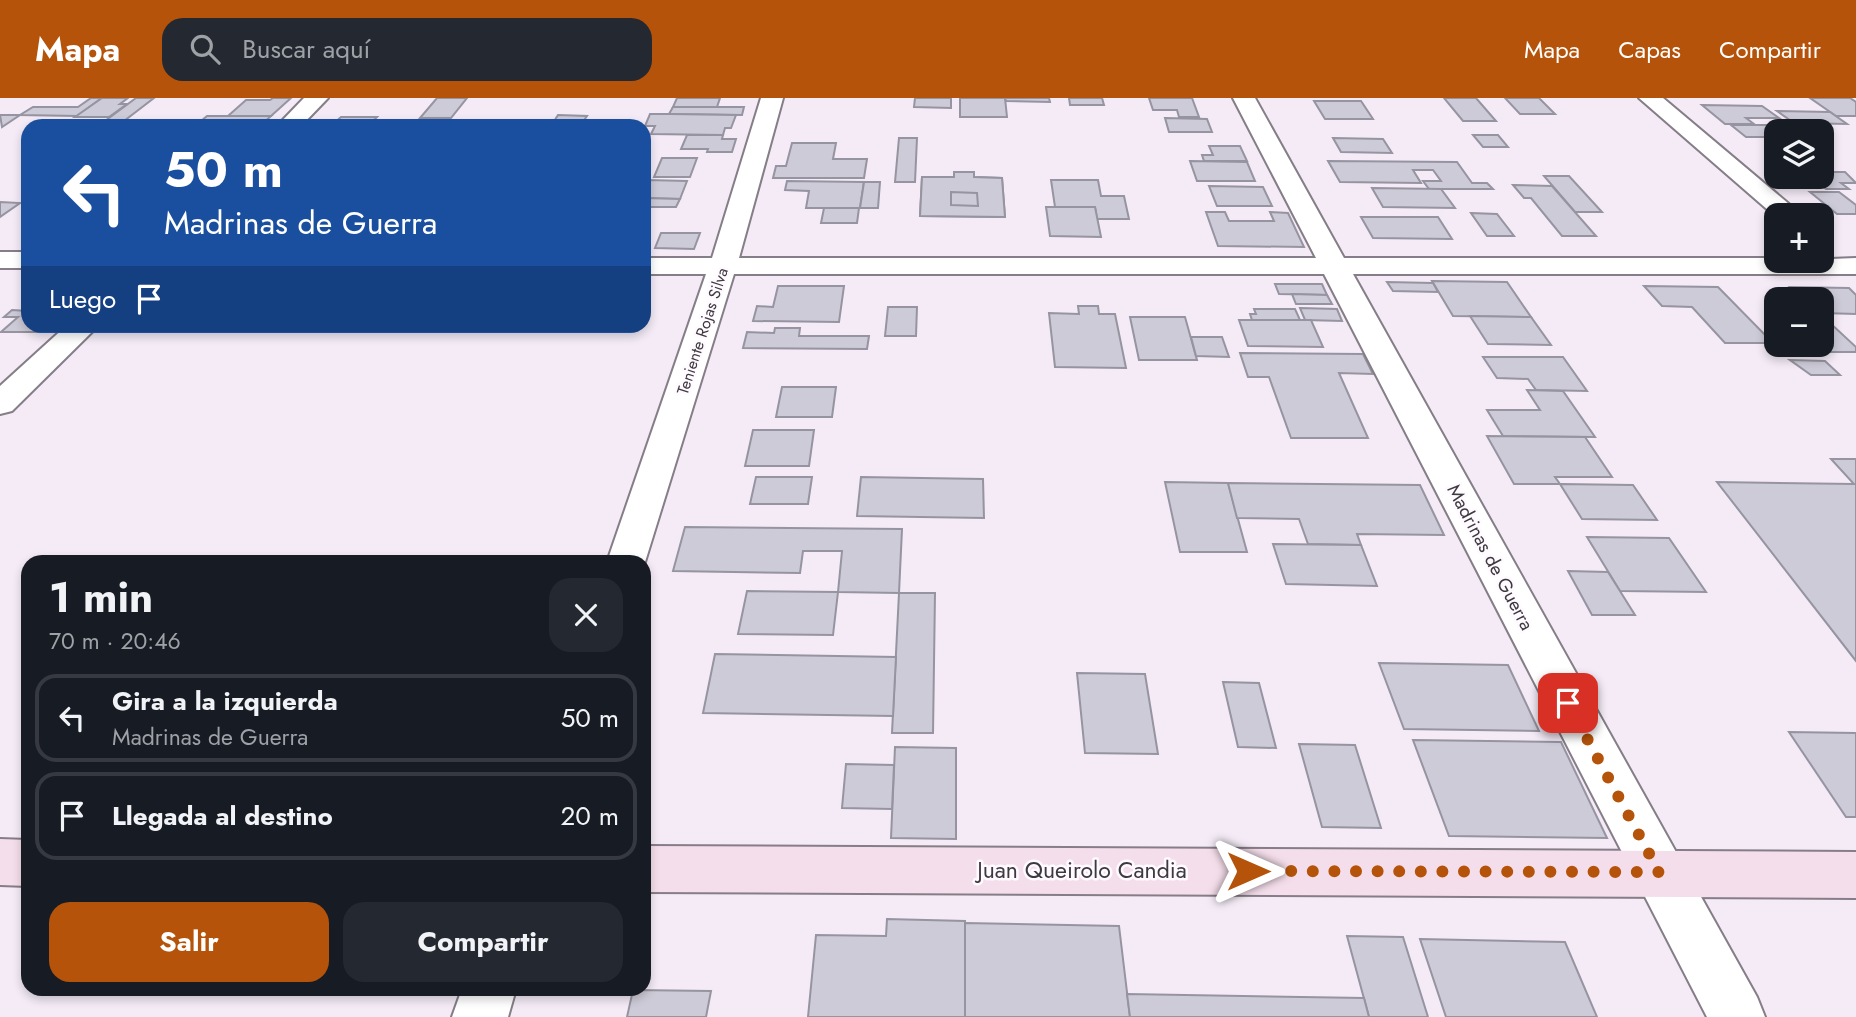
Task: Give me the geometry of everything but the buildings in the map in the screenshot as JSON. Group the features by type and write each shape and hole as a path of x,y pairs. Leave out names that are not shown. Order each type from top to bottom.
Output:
{"street":[{"path":"295,119 317,98"},
{"name":"Teniente Rojas Silva","path":"628,555 723,266 772,98"},
{"name":"Madrinas de Guerra","path":"1244,98 1737,1017"},
{"path":"1650,98 1775,203"},
{"path":"1834,252 1854,267"},
{"path":"0,260 21,260"},
{"path":"651,266 1854,267"},
{"path":"0,404 76,333"},
{"path":"0,862 21,863"},
{"name":"Juan Queirolo Candia","path":"651,869 1856,875"},
{"path":"481,1017 487,996"}],"route":[{"path":"1248,871 1659,872 1568,703"}]}
